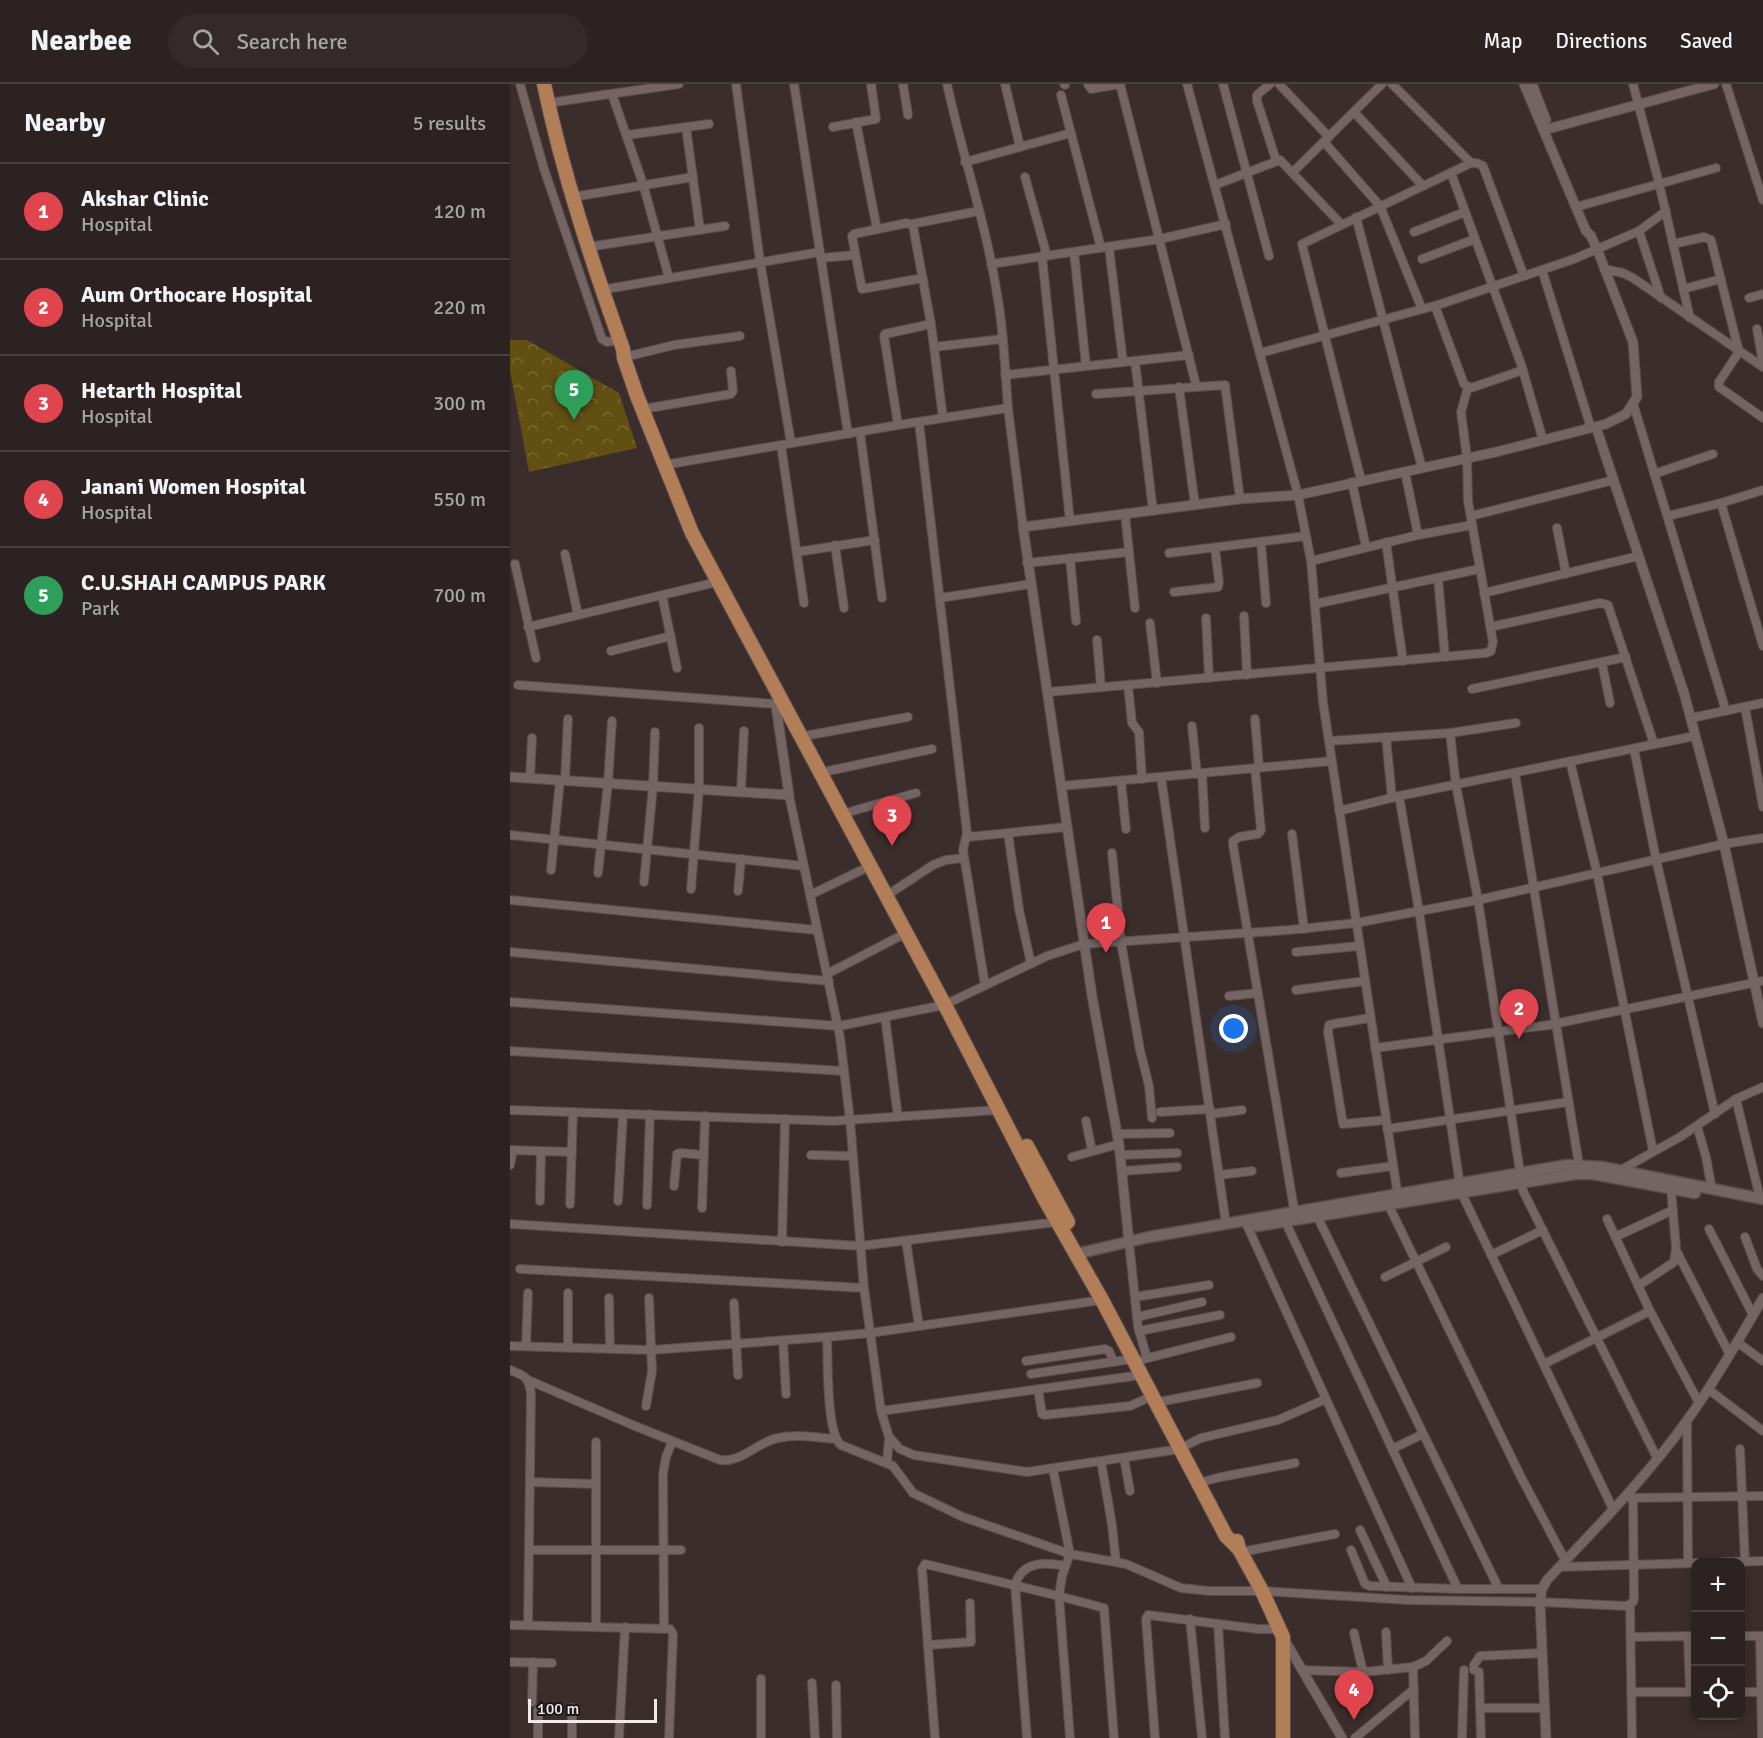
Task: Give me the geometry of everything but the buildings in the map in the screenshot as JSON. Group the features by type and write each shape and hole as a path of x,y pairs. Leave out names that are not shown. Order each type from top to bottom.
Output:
{"highway":[{"path":"544,84 557,145 601,290 649,408 692,533 779,704 870,866 889,895 1139,1360 1202,1482 1235,1534 1240,1551 1282,1633 1283,1738"},
{"path":"624,349 624,358 637,396 667,464 810,735 906,933 947,1003 998,1110 1057,1222 1080,1253"},
{"path":"1139,1360 1141,1375 1158,1399"}],"main road":[{"path":"1292,1218 1520,1178 1579,1165 1619,1171 1762,1201"},
{"path":"1520,1178 1585,1174 1671,1189 1762,1201"},
{"path":"1133,1241 1155,1242 1246,1224 1317,1216 1392,1199"},
{"path":"1080,1253 1149,1237 1226,1224 1246,1224"}],"street":[{"path":"520,84 544,169 602,339 624,349 740,336"},
{"path":"548,103 679,84"},
{"path":"736,84 760,261 791,443"},
{"path":"794,84 848,434"},
{"path":"833,127 876,118 871,84"},
{"path":"903,84 908,115"},
{"path":"1005,84 1020,147"},
{"path":"1088,84 1091,89 1120,84 1196,385"},
{"path":"1187,84 1298,495 1311,561 1329,741 1393,1166 1392,1199 1417,1262 1562,1564"},
{"path":"1223,84 1269,256"},
{"path":"1270,84 1257,95 1257,101 1276,160"},
{"path":"1279,84 1380,206 1422,309"},
{"path":"1293,172 1382,84"},
{"path":"1392,84 1471,163"},
{"path":"1524,84 1547,129"},
{"path":"1023,527 1240,499 1298,495 1543,440 1606,424 1626,414 1636,397 1633,342 1597,249 1586,231 1579,206 1547,129 1532,84"},
{"path":"1633,84 1666,211 1689,318"},
{"path":"1547,129 1714,84"},
{"path":"1726,84 1760,182 1763,200"},
{"path":"950,85 965,162 998,295 1008,408 1027,563 1092,996 1121,1155 1133,1241 1139,1360"},
{"path":"612,94 643,184 669,278"},
{"path":"1060,95 1105,247 1123,362"},
{"path":"1353,112 1423,186"},
{"path":"856,122 877,229"},
{"path":"627,135 709,124"},
{"path":"687,127 700,230"},
{"path":"965,162 1071,133"},
{"path":"1215,185 1280,160 1341,224"},
{"path":"1366,547 1356,481 1302,244 1451,172 1476,163 1483,166 1524,276"},
{"path":"1579,206 1716,168"},
{"path":"1451,172 1523,370 1543,440"},
{"path":"573,197 693,177"},
{"path":"1025,177 1044,256 1053,370 1070,521"},
{"path":"923,278 862,289 852,236 907,223 912,224 979,211"},
{"path":"1260,353 1435,306 1542,270 1640,231 1666,211"},
{"path":"1414,232 1465,212"},
{"path":"1356,217 1422,468"},
{"path":"912,224 932,324 943,418"},
{"path":"991,264 1160,239 1226,224"},
{"path":"588,247 725,226"},
{"path":"1640,231 1661,298"},
{"path":"1673,244 1704,237 1710,238 1739,352 1719,382 1719,387 1763,418"},
{"path":"1422,259 1475,239"},
{"path":"1074,252 1086,366"},
{"path":"601,290 760,261 820,255 855,255"},
{"path":"1604,269 1623,273 1763,366"},
{"path":"1542,270 1593,427 1614,480 1691,718 1759,982 1763,1023"},
{"path":"1683,289 1721,279"},
{"path":"1749,298 1763,294"},
{"path":"1435,306 1464,384 1468,387 1471,388 1523,370"},
{"path":"898,425 884,336 932,324"},
{"path":"1757,329 1763,366"},
{"path":"934,347 1002,339"},
{"path":"1005,375 1189,355"},
{"path":"1135,361 1152,511"},
{"path":"649,408 731,393 733,391 731,371"},
{"path":"1096,394 1222,383 1226,387 1240,499"},
{"path":"1179,387 1195,505"},
{"path":"1048,692 1320,669 1491,651 1493,642 1472,525 1461,412 1468,387"},
{"path":"1633,404 1726,711"},
{"path":"667,464 1008,408"},
{"path":"919,422 967,837 963,847 964,858 985,985"},
{"path":"860,432 882,598"},
{"path":"781,445 804,603"},
{"path":"1654,474 1713,454"},
{"path":"1405,472 1418,535"},
{"path":"1471,516 1614,480"},
{"path":"1668,516 1763,490"},
{"path":"1721,503 1763,646"},
{"path":"1125,514 1135,608"},
{"path":"1311,561 1386,542 1472,525"},
{"path":"1557,528 1566,574"},
{"path":"1169,553 1306,536"},
{"path":"797,552 875,540"},
{"path":"1261,542 1266,603"},
{"path":"1386,542 1403,661"},
{"path":"835,545 844,608"},
{"path":"1174,592 1218,587 1215,548"},
{"path":"1027,563 1129,552"},
{"path":"565,554 578,615"},
{"path":"1484,593 1639,556"},
{"path":"1070,558 1076,621"},
{"path":"514,564 536,658"},
{"path":"1314,604 1479,569"},
{"path":"1438,578 1445,657"},
{"path":"528,627 717,582"},
{"path":"940,598 1030,584"},
{"path":"662,595 677,668"},
{"path":"1490,627 1604,603 1611,608 1654,744"},
{"path":"1244,616 1247,675"},
{"path":"1206,618 1209,678"},
{"path":"1150,623 1157,683"},
{"path":"611,651 671,636"},
{"path":"1097,640 1101,687"},
{"path":"1472,689 1626,657"},
{"path":"1602,663 1610,703"},
{"path":"518,685 779,704 789,795 839,1026 850,1120 864,1288 881,1411 889,1437 887,1463"},
{"path":"1128,685 1132,723 1139,732 1142,779"},
{"path":"1691,718 1763,703"},
{"path":"1745,707 1763,807"},
{"path":"810,735 908,717"},
{"path":"551,870 563,780 568,719"},
{"path":"1255,719 1261,830 1258,834 1235,839 1233,845 1292,1218 1392,1449 1458,1589"},
{"path":"598,873 612,721"},
{"path":"1329,741 1450,733 1516,723"},
{"path":"1192,726 1205,828"},
{"path":"691,889 699,789 699,728"},
{"path":"741,791 744,731"},
{"path":"644,882 656,732"},
{"path":"1450,733 1456,784 1478,900 1520,1178 1543,1230 1657,1458"},
{"path":"1339,811 1456,784 1695,736"},
{"path":"1386,737 1395,797 1419,911 1459,1188 1613,1509"},
{"path":"530,778 532,738"},
{"path":"1634,748 1656,860 1715,1114"},
{"path":"828,771 932,749"},
{"path":"1061,786 1332,761"},
{"path":"1570,761 1597,873 1653,1152"},
{"path":"1515,773 1579,1165"},
{"path":"510,777 789,795"},
{"path":"1161,777 1226,1224"},
{"path":"1120,781 1126,829"},
{"path":"849,812 916,793"},
{"path":"967,837 1067,827"},
{"path":"1008,833 1030,964"},
{"path":"1292,834 1304,928"},
{"path":"510,835 804,866"},
{"path":"510,1002 839,1026 947,1003 1030,964 1084,944 1356,923 1478,900 1724,844 1763,838"},
{"path":"1112,853 1121,942 1140,1050 1149,1086 1152,1118"},
{"path":"889,895 939,862 964,858"},
{"path":"738,891 741,859"},
{"path":"810,895 870,866"},
{"path":"510,900 818,930"},
{"path":"510,952 828,978 906,933"},
{"path":"1296,952 1359,945"},
{"path":"1296,990 1365,981"},
{"path":"1375,1048 1556,1023 1759,982"},
{"path":"1229,996 1258,993"},
{"path":"885,1017 898,1117"},
{"path":"1370,1018 1329,1025 1328,1032 1343,1124 1387,1125 1449,1120 1569,1102"},
{"path":"510,1051 844,1071"},
{"path":"1619,1171 1697,1126 1736,1099 1763,1087"},
{"path":"1736,1099 1762,1201"},
{"path":"510,1110 850,1120 998,1110"},
{"path":"1160,1112 1242,1110"},
{"path":"570,1204 573,1112"},
{"path":"618,1201 623,1114"},
{"path":"647,1205 650,1114"},
{"path":"702,1209 705,1116"},
{"path":"782,1242 785,1119"},
{"path":"1086,1121 1092,1151"},
{"path":"1697,1126 1704,1146 1712,1190"},
{"path":"1072,1157 1118,1139 1170,1133"},
{"path":"510,1165 511,1150 572,1152"},
{"path":"540,1202 541,1151"},
{"path":"1121,1155 1177,1153"},
{"path":"674,1186 677,1154 704,1155"},
{"path":"811,1155 852,1156"},
{"path":"1341,1173 1393,1166"},
{"path":"1122,1171 1177,1167"},
{"path":"1219,1175 1252,1171"},
{"path":"1671,1189 1677,1252 1730,1355"},
{"path":"1615,1237 1673,1210"},
{"path":"1317,1216 1499,1589"},
{"path":"1606,1219 1650,1311 1699,1403"},
{"path":"510,1224 860,1246 1057,1222"},
{"path":"1246,1224 1412,1588"},
{"path":"1710,1229 1753,1315"},
{"path":"1491,1255 1543,1230"},
{"path":"1745,1237 1757,1269 1763,1276"},
{"path":"906,1241 919,1326"},
{"path":"1385,1277 1446,1246"},
{"path":"1638,1286 1672,1265 1677,1252"},
{"path":"520,1269 864,1288"},
{"path":"1135,1297 1209,1285"},
{"path":"526,1346 528,1293"},
{"path":"568,1293 568,1347"},
{"path":"609,1298 610,1349"},
{"path":"646,1406 652,1371 649,1298"},
{"path":"510,1346 651,1350 827,1337 870,1333 1105,1299"},
{"path":"1546,1738 1540,1602 1542,1589 1547,1580 1613,1509 1628,1498 1687,1421 1763,1299"},
{"path":"1137,1317 1202,1302"},
{"path":"734,1303 738,1375"},
{"path":"1544,1364 1650,1311"},
{"path":"1139,1331 1220,1315"},
{"path":"827,1337 831,1414 835,1439 841,1445 893,1466 909,1489 963,1517 1070,1554 1126,1564 1181,1588 1210,1591 1262,1591 1408,1600 1630,1605"},
{"path":"1031,1374 1139,1360 1231,1337"},
{"path":"783,1340 786,1394"},
{"path":"1737,1342 1763,1361"},
{"path":"1026,1361 1105,1349 1109,1351 1114,1362"},
{"path":"510,1370 524,1375 528,1380 531,1393 528,1625"},
{"path":"881,1411 1141,1375"},
{"path":"528,1380 715,1459 733,1460 779,1437 809,1436 835,1439"},
{"path":"1038,1389 1044,1415 1130,1406 1158,1399 1257,1383"},
{"path":"1708,1389 1763,1431"},
{"path":"889,1437 900,1449 914,1455 1027,1472 1184,1447 1201,1438 1278,1420 1326,1398"},
{"path":"1687,1421 1692,1558"},
{"path":"1392,1449 1423,1434"},
{"path":"596,1442 596,1626"},
{"path":"664,1628 664,1467 672,1442"},
{"path":"1740,1449 1745,1558"},
{"path":"1124,1458 1130,1491"},
{"path":"1101,1461 1116,1562"},
{"path":"1202,1482 1295,1463"},
{"path":"1053,1469 1070,1554 1059,1586 1070,1738"},
{"path":"530,1482 596,1484"},
{"path":"1628,1498 1763,1496"},
{"path":"1628,1498 1635,1565 1634,1598 1630,1605 1632,1738"},
{"path":"1360,1530 1387,1587"},
{"path":"1240,1551 1335,1534"},
{"path":"529,1550 681,1550"},
{"path":"1351,1550 1365,1584 1370,1586 1542,1589"},
{"path":"1745,1562 1763,1562"},
{"path":"1027,1738 1016,1585 1020,1575 1030,1565 1050,1563 1065,1566"},
{"path":"1562,1564 1691,1563"},
{"path":"935,1738 922,1566 930,1564 1104,1608 1114,1738"},
{"path":"928,1645 971,1642 969,1603"},
{"path":"1155,1738 1147,1616 1151,1615 1282,1633 1342,1738"},
{"path":"1190,1619 1202,1738"},
{"path":"1218,1624 1225,1738"},
{"path":"510,1625 670,1629 673,1634 669,1738"},
{"path":"618,1738 625,1627"},
{"path":"1386,1632 1388,1670"},
{"path":"1354,1633 1363,1672"},
{"path":"1631,1636 1691,1636"},
{"path":"1745,1636 1762,1636 1762,1738"},
{"path":"1302,1670 1363,1672 1413,1667 1426,1661 1447,1641"},
{"path":"1481,1738 1480,1708 1474,1665 1480,1656 1542,1653"},
{"path":"510,1662 552,1663"},
{"path":"532,1702 533,1662"},
{"path":"1413,1667 1415,1738"},
{"path":"1462,1738 1464,1670"},
{"path":"761,1678 761,1738"},
{"path":"812,1683 815,1738"},
{"path":"836,1685 837,1738"},
{"path":"1355,1738 1414,1689"},
{"path":"1631,1692 1691,1692"},
{"path":"1745,1692 1762,1692"},
{"path":"572,1708 572,1738"},
{"path":"1480,1708 1544,1708"},
{"path":"537,1738 538,1710"}],"green space":[{"path":"510,340 527,340 619,393 637,448 529,472 510,370"}],"place":[{"name":"C.U.SHAH CAMPUS PARK","path":"574,420"},
{"name":"Hetarth Hospital","path":"892,846"},
{"name":"Akshar Clinic","path":"1106,953"},
{"name":"Aum Orthocare Hospital","path":"1519,1039"},
{"name":"Janani Women Hospital","path":"1354,1720"}]}
